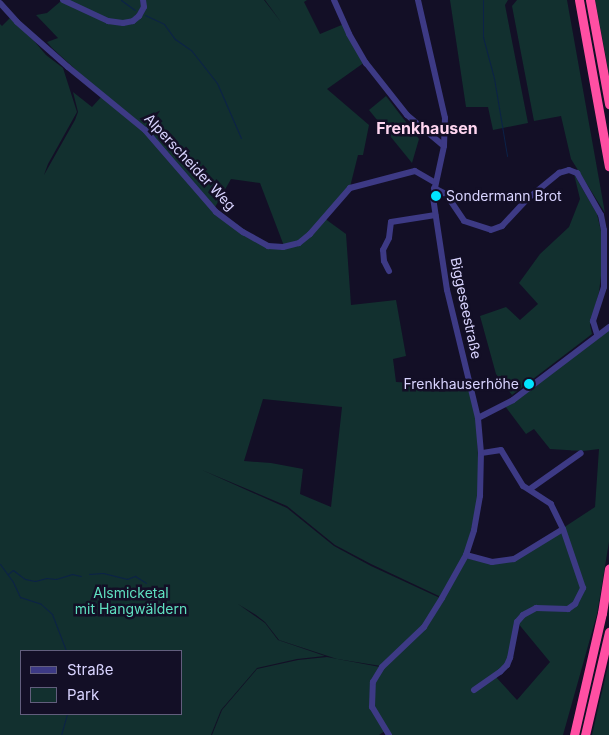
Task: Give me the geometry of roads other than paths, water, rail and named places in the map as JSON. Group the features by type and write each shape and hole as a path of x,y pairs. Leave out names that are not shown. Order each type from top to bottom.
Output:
{"highway":[{"path":"579,0 609,166"},
{"path":"590,0 609,104"},
{"path":"574,735 602,613 609,569"},
{"path":"585,735 609,632"}],"street":[{"path":"63,0 108,21 123,24 140,16 144,7 143,0"},
{"path":"334,0 366,63 407,115 444,146"},
{"name":"Biggeseestraße","path":"389,735 372,706 373,682 382,667 424,627 466,555 480,496 481,453 478,418 448,293 435,215 434,185 444,146 444,118 418,0"},
{"name":"Alperscheider Weg","path":"0,4 17,22 61,61 145,130 216,212 243,232 268,246 283,247 299,243 310,234 350,188 415,171 446,194 464,221 491,230 502,226 526,200 559,172 569,170 577,173 601,215 604,230 604,287 593,321 597,334"},
{"path":"389,271 384,261 383,250 389,238 391,222 435,215"},
{"path":"478,418 513,400 597,334 609,327"},
{"path":"474,690 507,665 517,622 523,615 536,608 568,609 575,604 583,588 563,529 551,504 523,486 500,450 481,453"},
{"path":"530,489 581,453"},
{"path":"466,555 492,562 514,558 563,529"}],"waterway":[{"path":"121,0 135,10"},
{"path":"483,0 483,37 494,78 507,156"},
{"path":"145,15 164,24 175,39 191,50 217,83 241,138"},
{"path":"0,564 13,582 20,597 41,604 52,614 66,650"},
{"path":"8,574 13,570 25,579 35,581 46,578 56,579 72,574 81,576"},
{"path":"89,574 103,573 127,579 135,576 146,583"},
{"path":"61,735 67,715"}],"place":[{"name":"Sondermann Brot","path":"436,196"},
{"name":"Frenkhauserhöhe","path":"529,384"}],"district":[{"name":"Frenkhausen","path":"427,128"}],"park label":[{"name":"Alsmicketal mit Hangwäldern","path":"131,602"}]}
